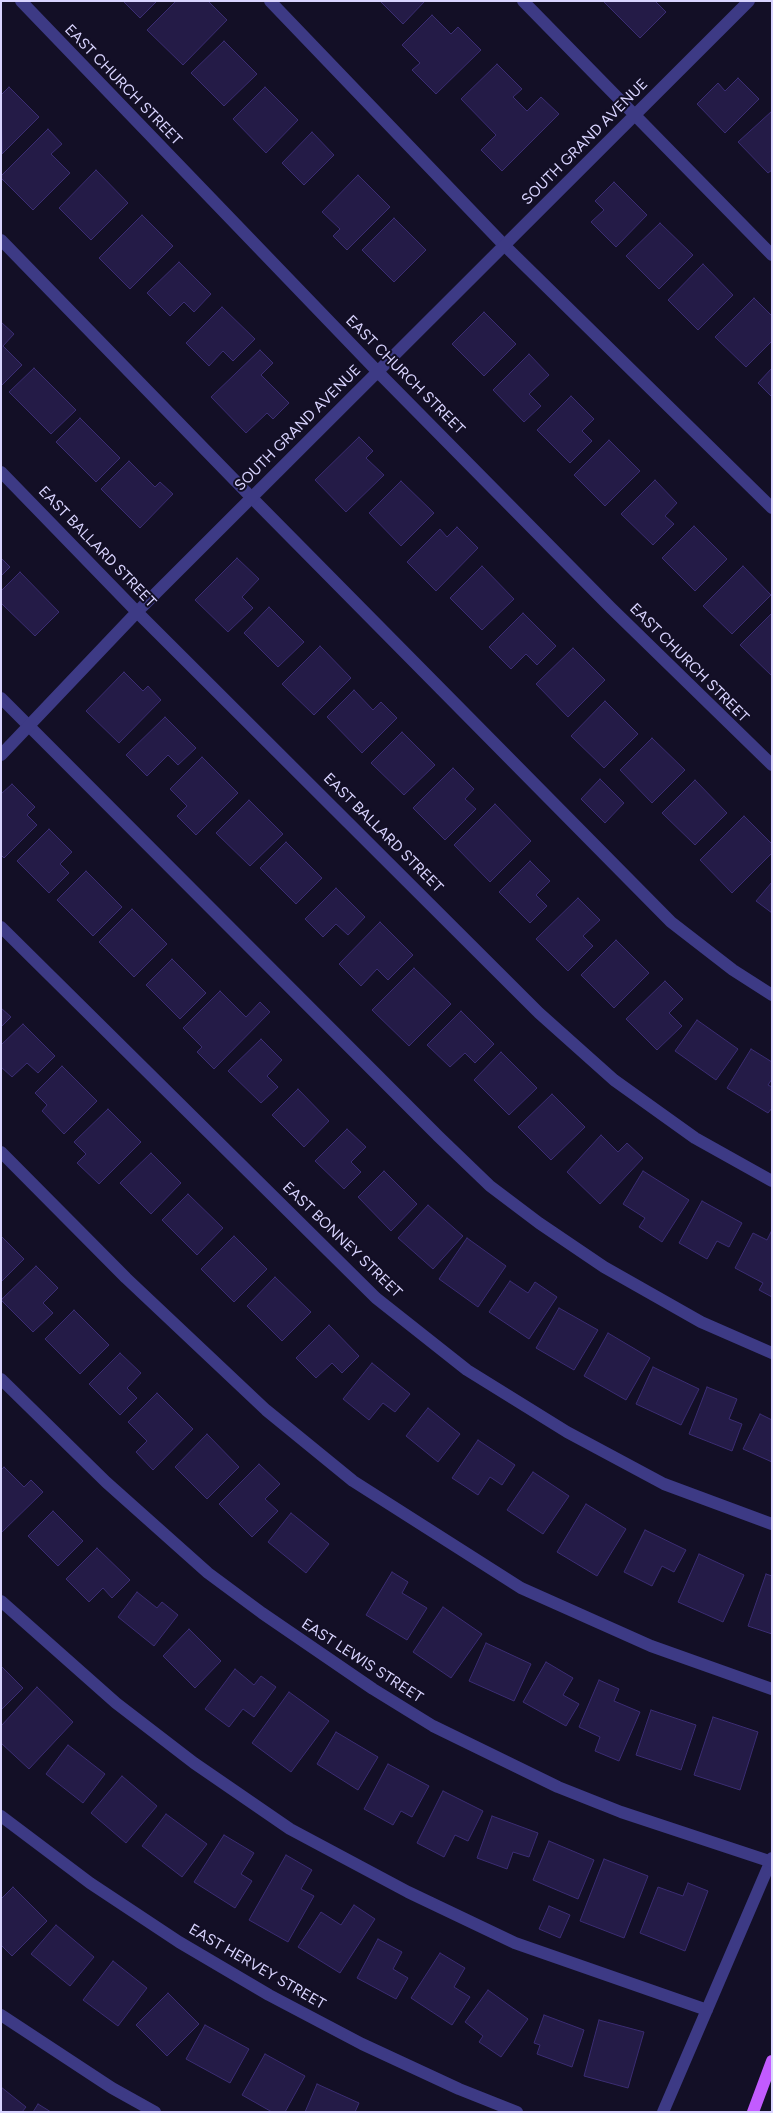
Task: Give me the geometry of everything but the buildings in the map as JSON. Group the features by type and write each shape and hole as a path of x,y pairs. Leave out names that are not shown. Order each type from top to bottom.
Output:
{"main road":[{"path":"753,2112 772,2062"}],"street":[{"name":"EAST CHURCH STREET","path":"21,1 378,372 611,608 772,765"},
{"path":"270,1 504,245 772,508"},
{"path":"523,1 772,255"},
{"name":"SOUTH GRAND AVENUE","path":"1,755 137,612 749,1"},
{"path":"1,240 252,498 671,922 733,970 772,995"},
{"name":"EAST BALLARD STREET","path":"1,472 137,612 546,1019 614,1080 695,1138 772,1181"},
{"path":"1,698 490,1186 538,1224 604,1267 701,1322 772,1353"},
{"name":"EAST BONNEY STREET","path":"1,927 376,1298 467,1370 567,1432 664,1484 772,1524"},
{"path":"1,1152 126,1278 266,1410 353,1481 521,1588 651,1646 772,1689"},
{"name":"EAST LEWIS STREET","path":"1,1379 106,1482 208,1573 373,1690 433,1726 558,1787 621,1812 771,1861"},
{"path":"1,1602 124,1709 194,1764 290,1829 408,1892 515,1943 707,2010"},
{"name":"EAST HERVEY STREET","path":"1,1816 98,1888 179,1942 269,1995 362,2044 460,2089 517,2112"},
{"path":"663,2112 771,1861"},
{"path":"1,2015 112,2088 155,2112"}]}
